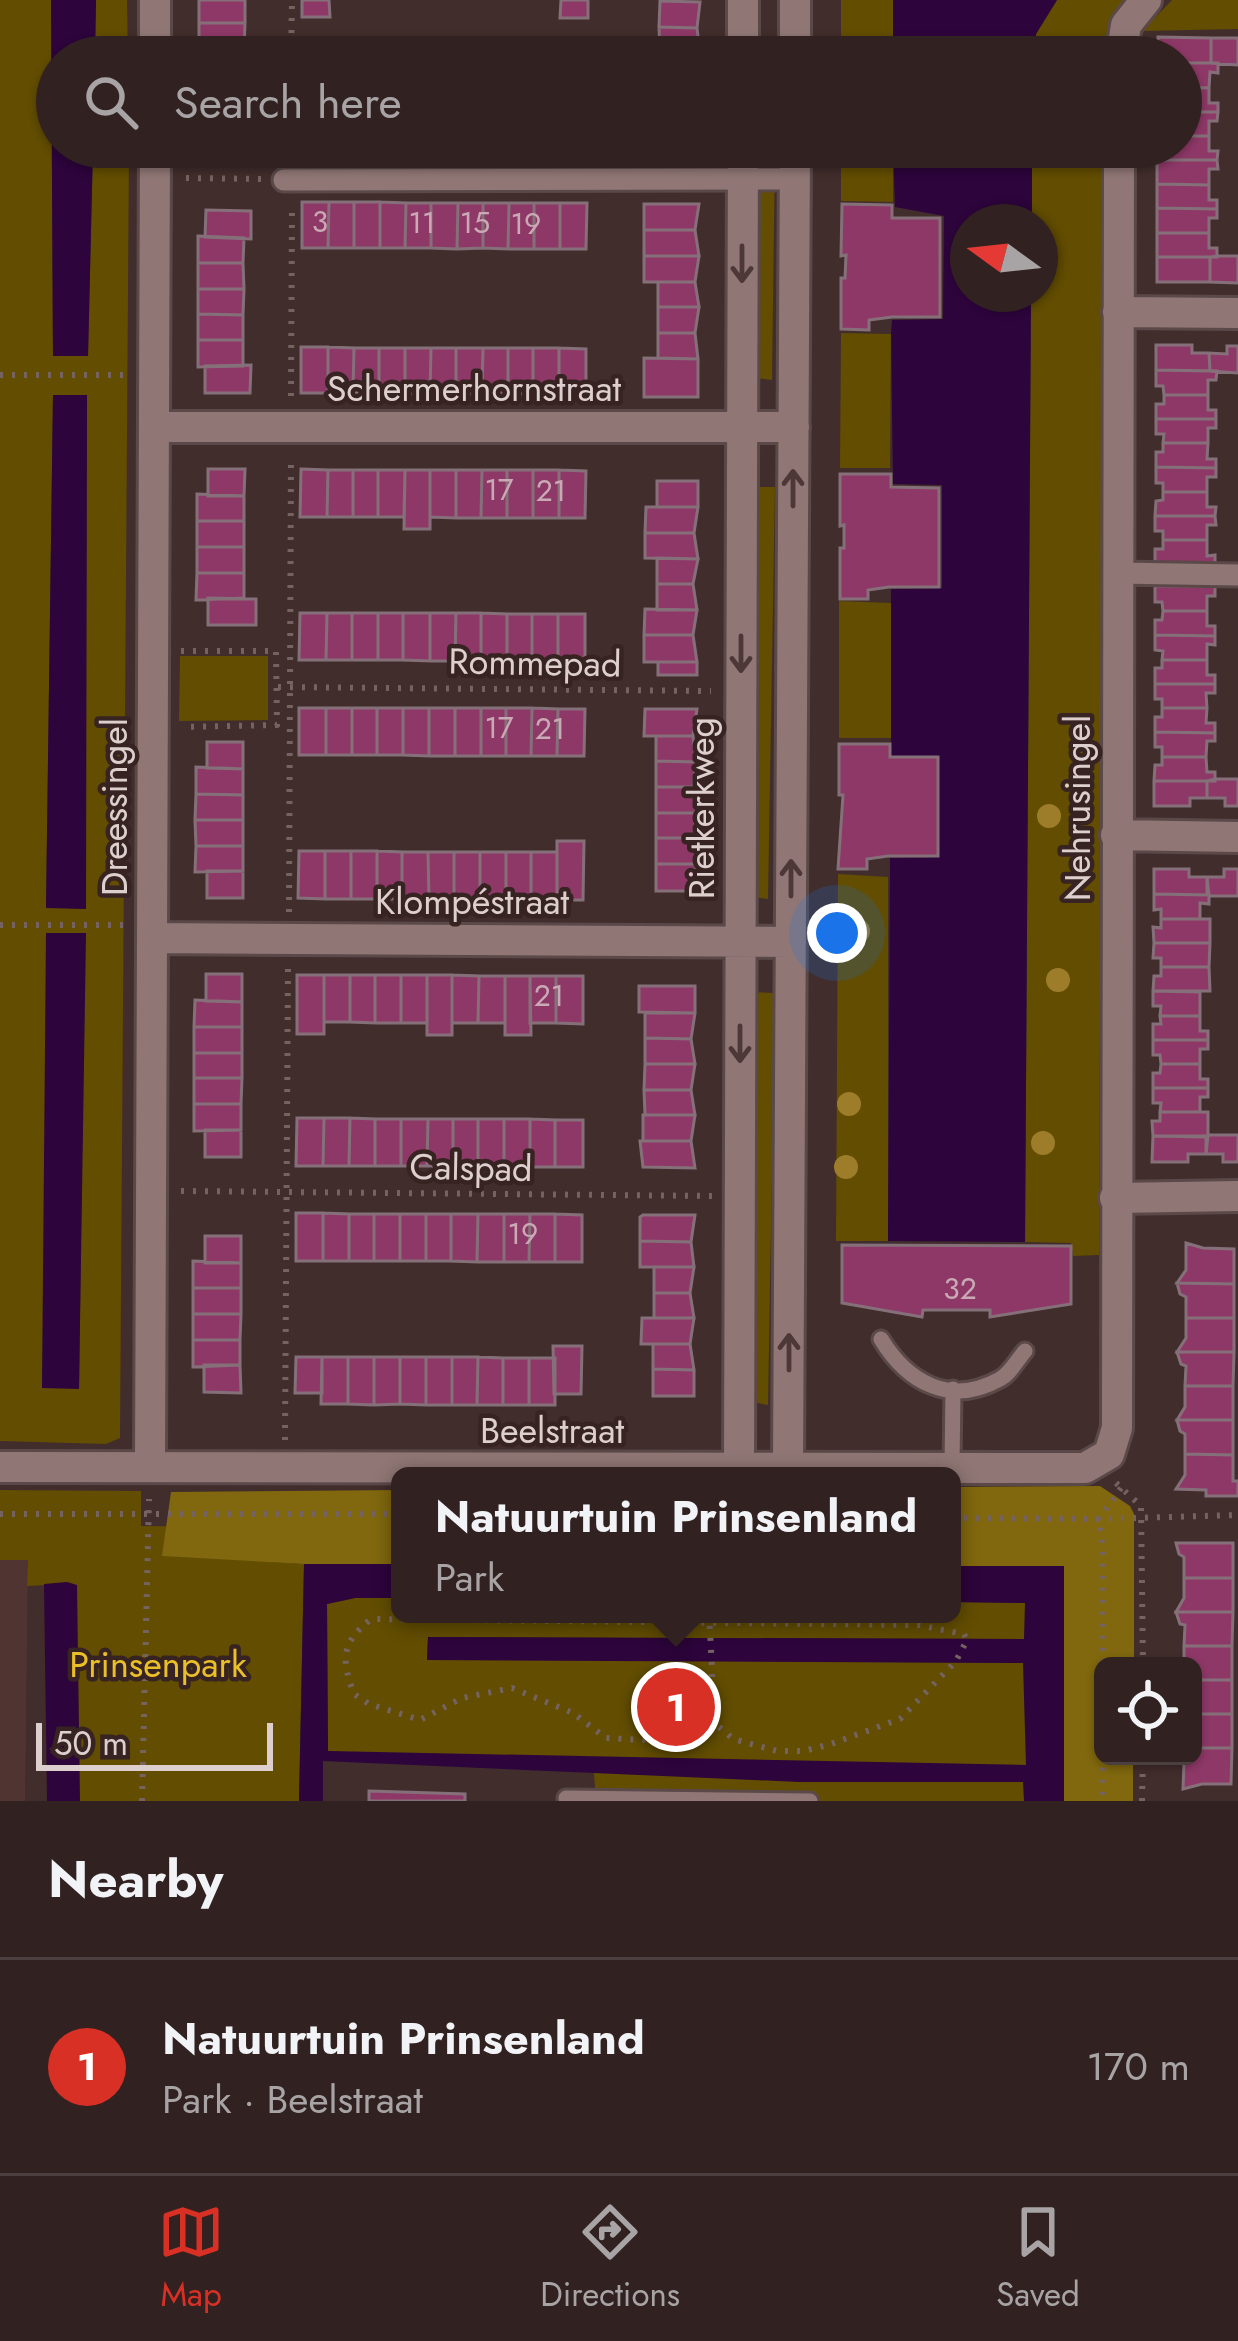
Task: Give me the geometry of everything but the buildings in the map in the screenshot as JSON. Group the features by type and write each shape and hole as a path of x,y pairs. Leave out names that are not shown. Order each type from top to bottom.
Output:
{"street":[{"path":"155,0 155,36"},
{"path":"743,0 743,36"},
{"path":"795,0 795,36"},
{"path":"1124,36 1126,25 1146,0"},
{"name":"Dreessingel","path":"151,1467 155,168"},
{"path":"288,179 600,168"},
{"name":"Rietkerkweg","path":"739,1467 742,168"},
{"path":"759,168 794,178"},
{"path":"788,1467 794,168"},
{"name":"Nehrusingel","path":"1097,1463 1109,1454 1117,1428 1120,168"},
{"path":"1118,312 1238,313"},
{"name":"Schermerhornstraat","path":"154,427 794,427"},
{"path":"1117,573 1238,574"},
{"path":"1116,835 1238,837"},
{"name":"Klompéstraat","path":"152,938 791,942"},
{"path":"1115,1198 1238,1196"},
{"name":"Beelstraat","path":"961,1467 1085,1468 1097,1463"},
{"name":"Beelstraat","path":"0,1466 391,1468"}],"lane":[{"path":"881,1339 894,1360 927,1387 978,1387 1004,1378 1024,1351"},
{"path":"952,1389 952,1467"},
{"path":"566,1798 810,1801"}],"path":[{"path":"291,36 292,0"},
{"path":"202,168 288,179 289,1192 284,1468"},
{"path":"0,375 86,376"},
{"path":"154,652 276,651 278,687 277,725 154,729"},
{"name":"Rommepad","path":"278,687 741,691"},
{"path":"0,925 87,926"},
{"name":"Calspad","path":"152,1192 740,1196"},
{"path":"1097,1463 1141,1506 1143,1657"},
{"path":"1102,1801 1100,1519 1121,1488"},
{"path":"0,1514 391,1514"},
{"path":"961,1518 1143,1520 1238,1515"},
{"path":"142,1801 149,1516"},
{"path":"391,1619 370,1619 352,1634 346,1648 346,1674 354,1694 369,1704 420,1720 462,1698 512,1688 572,1713 606,1738 685,1742 697,1737 710,1719 709,1623"},
{"path":"710,1719 733,1738 751,1745 804,1750 900,1719 956,1661 967,1640 964,1634 944,1628 866,1623"},
{"path":"1142,1801 1143,1765"}],"shaded area":[{"path":"51,0 96,0 95,36 51,36"},
{"path":"893,0 1057,0 1036,36 893,36"},
{"path":"52,168 92,168 88,356 53,356"},
{"path":"894,168 1032,168 1032,204 950,204 950,312 1031,312 1025,1242 888,1241 890,858 939,857 939,757 891,756 891,589 942,588 942,485 893,484 891,334 892,320 943,319 944,216 895,207"},
{"path":"53,395 87,395 86,909 46,908"},
{"path":"46,933 86,933 79,1389 42,1388"},
{"path":"1100,1486 1130,1506 1134,1514 1134,1657 1094,1657 1094,1765 1133,1765 1133,1801 1064,1801 1064,1566 961,1566 961,1487"},
{"path":"391,1490 391,1564 162,1556 171,1492"},
{"path":"0,1560 28,1560 25,1801 0,1801"},
{"path":"304,1564 391,1564 391,1598 327,1604 328,1751 1026,1765 1023,1663 427,1660 428,1637 1024,1639 1025,1603 961,1602 961,1566 1064,1566 1064,1801 1024,1801 1023,1782 799,1782 323,1761 323,1801 299,1801"},
{"path":"44,1584 77,1585 80,1801 47,1801"}],"green space":[{"path":"0,0 51,0 51,36 36,36 36,168 52,168 53,356 88,356 92,168 129,168 120,1438 106,1444 0,1441","holes":["53,395 87,396 85,909 46,907","85,933 79,1388 43,1388"]},
{"path":"96,0 127,0 128,36 95,36"},
{"path":"841,0 893,0 893,36 841,36"},
{"path":"1057,0 1128,0 1108,36 1036,34"},
{"path":"1172,0 1238,0 1238,29 1142,31"},
{"path":"749,168 775,168 772,380 749,377"},
{"path":"841,168 893,168 893,202 841,201"},
{"path":"1032,168 1103,168 1099,1255 1073,1256 1071,1243 1025,1242 1031,312 1058,312 1058,204 1032,204"},
{"path":"841,333 891,334 890,468 840,468"},
{"path":"747,487 775,487 768,899 746,896"},
{"path":"839,601 891,603 891,738 839,738"},
{"path":"180,656 268,656 268,720 179,721"},
{"path":"838,874 888,877 888,1241 836,1241"},
{"path":"747,992 775,993 768,1405 746,1401"},
{"name":"Prinsenpark","path":"0,1490 141,1491 141,1526 272,1527 272,1562 304,1564 299,1801 47,1801 46,1585 27,1586 28,1560 0,1560"},
{"path":"391,1598 391,1623 961,1623 961,1602 1026,1603 1025,1639 428,1637 427,1659 1024,1663 1024,1801 596,1801 594,1773 328,1751 327,1604"}],"place":[{"name":"Natuurtuin Prinsenland","path":"676,1707"}]}
